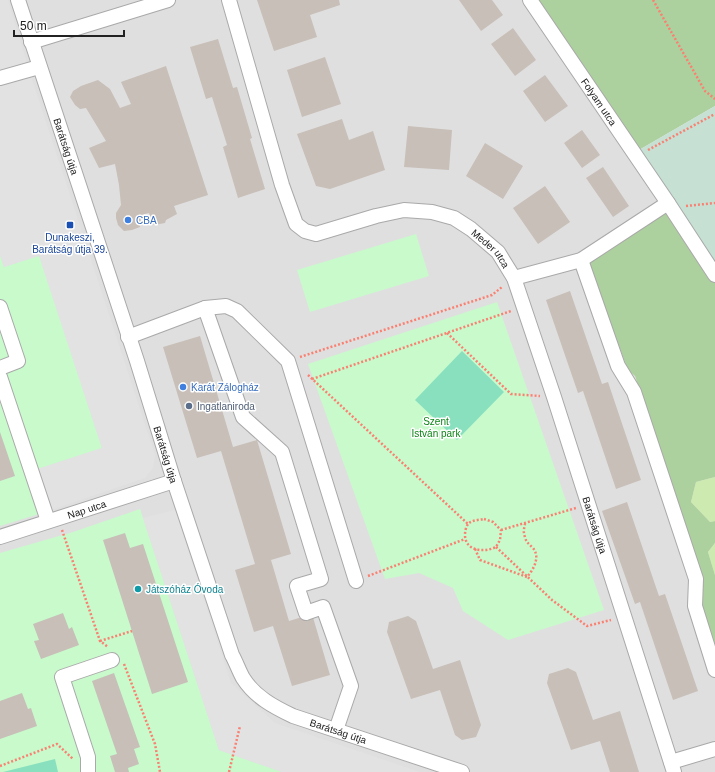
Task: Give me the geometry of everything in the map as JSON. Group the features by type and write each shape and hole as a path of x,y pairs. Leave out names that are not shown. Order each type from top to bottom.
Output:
{"street":[{"name":"Barátság útja","path":"18,0 174,481 232,655 243,678 256,694 274,708 293,716 462,772"},
{"path":"31,42 168,0"},
{"name":"Meder utca","path":"229,0 282,185 296,224 305,231 316,234 376,216 404,210 432,212 454,218 471,229 498,252 514,278 581,260 668,203"},
{"name":"Folyam utca","path":"530,0 715,275"},
{"path":"0,78 39,67"},
{"path":"581,260 618,366 634,392 696,579 694,606 715,670"},
{"name":"Barátság útja","path":"514,278 554,397 672,767"},
{"path":"128,337 205,308 226,306 237,311 288,361 356,581"},
{"path":"0,307 18,361 0,368"},
{"path":"205,308 243,417 282,452 321,578 297,586 306,612 323,608 351,686 336,730"},
{"path":"0,376 48,521"},
{"name":"Nap utca","path":"0,537 174,481"},
{"path":"88,772 88,757 62,677 112,660"},
{"path":"672,767 715,748"}],"path":[{"path":"653,0 705,91 715,99"},
{"path":"636,156 715,114"},
{"path":"668,203 682,206 715,203"},
{"path":"288,361 492,295 514,278"},
{"path":"312,378 524,307"},
{"path":"447,333 511,394 554,397"},
{"path":"306,374 468,524"},
{"path":"501,530 588,504"},
{"path":"484,519 493,522 501,530 500,540 496,547 483,551 475,549 468,544 465,539 465,531 468,524 472,521 484,519"},
{"path":"524,524 524,536 528,544 536,553 533,570 528,577"},
{"path":"356,581 465,539"},
{"path":"496,547 552,600 586,626 624,617"},
{"path":"475,549 480,560 528,577"},
{"path":"100,641 132,631"},
{"path":"229,772 240,726"},
{"path":"0,766 57,744 77,763"}],"shaded area":[{"path":"0,0 537,0 674,202 628,370 635,376 702,580 715,648 715,772 0,772"},
{"path":"0,0 8,0 30,73 155,455 153,468 145,478 39,514 25,473 102,448 39,256 4,267 0,255"},
{"path":"175,510 231,683 275,723 420,772 282,772 219,750 143,518"}],"green space":[{"path":"537,0 715,0 715,106 639,150"},
{"path":"715,106 715,280 639,150"},
{"path":"669,207 715,280 715,477 696,482 691,502 710,522 715,521 715,543 708,552 715,575 715,648 699,602 702,579 635,376 628,370 588,261"},
{"path":"416,234 429,276 310,312 297,270"},
{"path":"0,255 4,267 39,255 102,448 26,473 39,514 0,526"},
{"name":"Szent István park","path":"497,302 604,610 508,640 463,611 453,588 419,573 385,579 308,364"},
{"path":"462,351 504,392 457,440 415,400"},
{"path":"715,477 715,521 710,522 691,502 696,482"},
{"path":"140,509 219,750 282,772 0,772 0,553 73,532"},
{"path":"715,543 715,575 708,552"},
{"path":"55,759 58,772 3,772"}],"building":[{"path":"257,0 339,0 340,5 310,15 317,37 274,51"},
{"path":"459,0 492,0 503,15 481,31"},
{"path":"513,28 536,60 515,76 491,44"},
{"path":"218,39 233,88 237,87 252,138 250,139 265,189 238,198 223,147 227,145 212,97 206,99 190,47"},
{"path":"325,57 341,104 302,117 287,70"},
{"path":"166,66 208,195 174,206 177,214 166,220 165,223 154,225 149,213 141,215 140,227 124,231 118,225 116,218 116,213 121,205 115,164 99,168 89,148 106,141 86,108 80,109 75,105 70,97 73,91 81,86 98,80 110,89 120,108 131,104 121,82"},
{"path":"545,75 568,106 545,122 523,91"},
{"path":"342,119 349,140 373,131 385,170 330,189 316,186 297,134"},
{"path":"408,126 452,130 449,170 404,167"},
{"path":"582,130 600,155 582,168 564,143"},
{"path":"485,143 523,166 503,199 466,176"},
{"path":"603,167 629,206 613,217 586,178"},
{"path":"545,186 570,222 538,244 513,208"},
{"path":"570,291 602,384 608,382 641,480 616,489 583,391 578,393 546,300"},
{"path":"200,336 233,447 257,440 291,554 271,560 289,621 312,614 330,675 292,686 273,626 254,632 235,570 255,564 221,451 197,458 163,347"},
{"path":"0,432 15,476 0,481"},
{"path":"627,502 659,596 665,594 698,691 673,700 640,602 635,604 602,511"},
{"name":"Játszóház Óvoda","path":"125,533 130,548 143,544 188,682 152,694 103,540"},
{"path":"63,613 69,629 72,627 79,645 41,659 34,641 39,640 33,624"},
{"path":"408,616 416,621 433,669 460,660 481,725 476,737 462,740 455,735 440,690 411,699 387,632 389,622"},
{"path":"568,668 576,672 593,720 620,711 639,772 610,772 600,741 571,750 547,683 549,674"},
{"path":"114,673 140,747 134,749 139,764 128,768 129,772 115,772 110,756 117,754 92,681"},
{"path":"22,693 28,709 31,708 37,726 0,739 0,701"}],"place":[{"name":"CBA","path":"128,220"},
{"name":"Dunakeszi, Barátság útja 39.","path":"70,225"},
{"name":"Karát Zálogház","path":"183,387"},
{"name":"Ingatlaniroda","path":"189,406"},
{"name":"Játszóház Óvoda","path":"138,589"}]}
